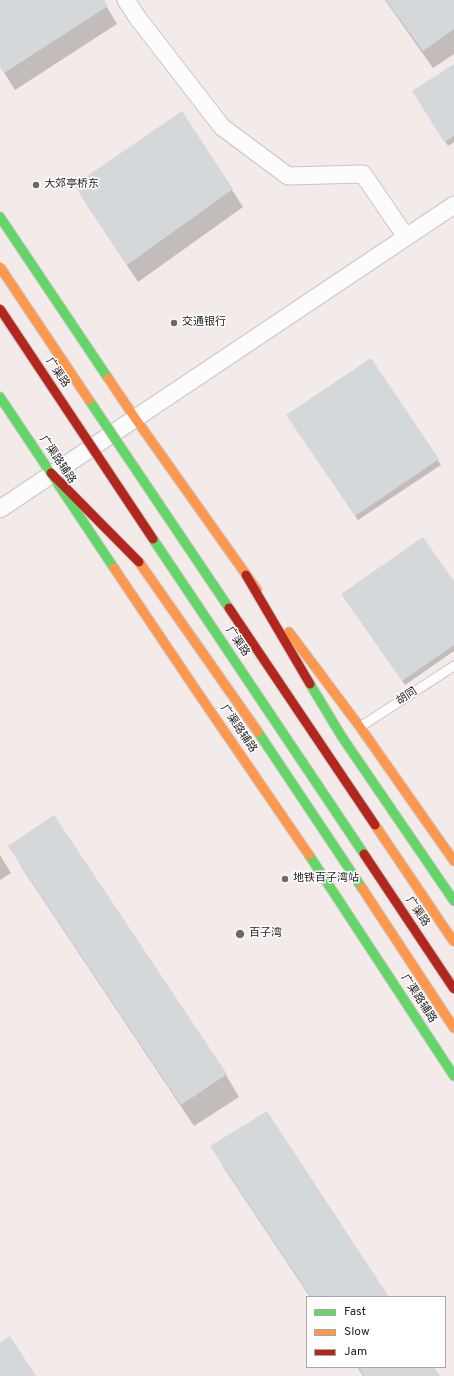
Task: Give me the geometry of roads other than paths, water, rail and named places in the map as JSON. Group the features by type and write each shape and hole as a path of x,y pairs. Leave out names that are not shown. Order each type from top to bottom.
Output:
{"main road":[{"path":"0,217 135,418 246,575 360,726 454,861"},
{"name":"广渠路","path":"0,267 454,942"},
{"name":"广渠路","path":"0,309 454,989"},
{"name":"广渠路辅路","path":"0,397 196,690 314,862 454,1076"},
{"path":"51,473 139,562 258,732 454,1028"},
{"path":"246,575 342,737 454,901"}],"street":[{"path":"126,0 137,17 222,127 288,176 363,174 406,237"},
{"path":"0,509 51,473 454,205"}],"lane":[{"name":"胡同","path":"360,726 454,666"}],"place":[{"name":"大郊亭桥东","path":"36,185"},
{"name":"交通银行","path":"174,323"},
{"name":"地铁百子湾站","path":"285,879"},
{"name":"百子湾","path":"240,934"}]}
